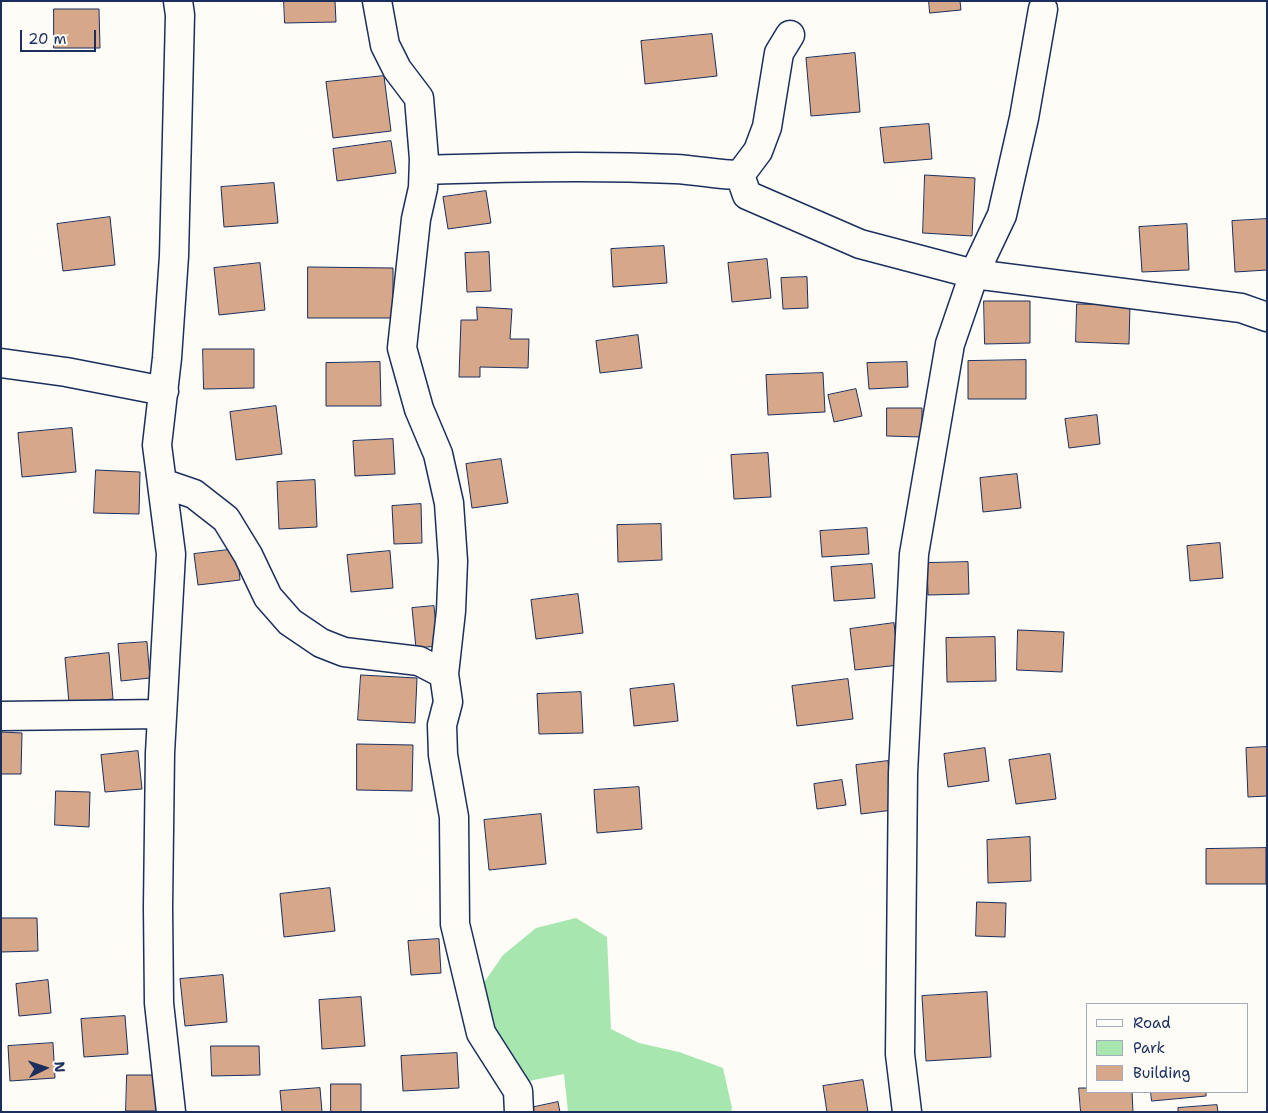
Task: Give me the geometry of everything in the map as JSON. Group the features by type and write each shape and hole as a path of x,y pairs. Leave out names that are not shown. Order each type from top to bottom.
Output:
{"street":[{"path":"171,1112 159,1003 158,907 162,714 171,554 157,445 164,391 174,256 180,15 178,1"},
{"path":"377,1 385,45 397,68 419,98 424,170 402,348 420,409 438,454 449,503 453,562 452,611 444,674 448,702 442,725 448,788 454,817 456,924 481,1033 518,1092 519,1112"},
{"path":"906,1112 900,1054 903,773 914,554 950,344 974,274 1002,215 1024,118 1043,9"},
{"path":"740,175 758,151 767,127 779,53 790,35"},
{"path":"424,170 592,167 678,169 717,175 740,175"},
{"path":"740,175 747,196 860,244 974,274 1241,308 1267,318"},
{"path":"1,363 66,372 164,391"},
{"path":"162,483 194,494 226,519 248,555 268,598 290,622 321,643 344,652 419,661 444,674"},
{"path":"1,716 162,714"}],"green space":[{"path":"576,918 607,937 611,1029 639,1043 679,1052 723,1068 732,1108 731,1112 568,1112 564,1074 529,1081 508,1067 496,1047 483,984 503,955 536,928"}],"building":[{"path":"284,1 335,1 336,22 285,23"},
{"path":"929,1 960,1 961,10 930,13"},
{"path":"54,9 99,9 100,48 54,48"},
{"path":"712,34 717,76 645,84 641,41"},
{"path":"855,53 860,112 811,116 806,58"},
{"path":"384,76 391,131 333,138 326,82"},
{"path":"929,124 932,159 884,163 880,128"},
{"path":"391,141 396,173 337,181 333,149"},
{"path":"925,175 975,178 972,236 923,233"},
{"path":"274,183 278,223 224,227 221,187"},
{"path":"486,191 491,223 448,229 443,197"},
{"path":"110,217 115,265 63,271 57,224"},
{"path":"1267,219 1267,270 1235,272 1232,221"},
{"path":"1187,224 1189,270 1142,272 1139,227"},
{"path":"664,246 667,283 613,287 611,249"},
{"path":"489,252 491,291 467,292 465,253"},
{"path":"767,259 771,298 732,302 728,263"},
{"path":"260,263 265,310 219,315 214,268"},
{"path":"308,267 393,268 393,318 308,318"},
{"path":"807,277 808,308 783,309 781,278"},
{"path":"984,301 1030,301 1030,343 985,344"},
{"path":"1077,304 1130,305 1129,344 1076,342"},
{"path":"477,307 512,309 510,339 529,339 528,368 480,367 480,377 459,377 461,320 477,320"},
{"path":"638,335 642,368 600,373 596,341"},
{"path":"203,349 254,349 254,388 204,389"},
{"path":"1026,360 1026,399 968,399 968,361"},
{"path":"380,362 381,406 326,406 326,363"},
{"path":"907,362 908,387 869,389 867,363"},
{"path":"823,373 825,412 768,415 766,375"},
{"path":"856,389 862,416 834,422 828,395"},
{"path":"276,406 282,454 236,460 230,412"},
{"path":"887,408 922,408 922,437 887,436"},
{"path":"1097,415 1100,444 1069,448 1065,419"},
{"path":"72,428 76,472 22,477 18,433"},
{"path":"393,439 395,474 355,476 353,441"},
{"path":"768,453 771,497 734,499 731,455"},
{"path":"501,459 508,503 472,508 466,464"},
{"path":"96,470 140,472 139,514 94,513"},
{"path":"1017,474 1021,508 983,512 980,478"},
{"path":"315,480 317,527 279,529 277,482"},
{"path":"421,504 422,543 394,544 392,506"},
{"path":"661,524 662,560 618,562 617,525"},
{"path":"867,528 869,554 822,557 820,531"},
{"path":"1220,543 1223,578 1190,581 1187,546"},
{"path":"237,549 240,580 198,585 194,554"},
{"path":"390,551 393,588 351,592 347,555"},
{"path":"968,562 969,594 928,595 927,563"},
{"path":"872,564 875,598 834,601 831,567"},
{"path":"578,594 583,633 536,639 531,600"},
{"path":"434,606 438,646 416,648 412,608"},
{"path":"894,623 899,665 855,670 850,629"},
{"path":"1018,630 1064,632 1062,672 1017,670"},
{"path":"995,637 996,681 947,682 946,638"},
{"path":"147,642 150,678 121,681 118,644"},
{"path":"109,653 113,699 69,703 65,658"},
{"path":"361,675 417,678 415,723 358,720"},
{"path":"848,679 853,719 797,726 792,686"},
{"path":"674,684 678,721 634,726 630,689"},
{"path":"581,692 583,733 539,734 537,694"},
{"path":"1,732 22,733 21,774 1,774"},
{"path":"357,744 413,745 412,791 357,790"},
{"path":"1267,747 1267,796 1248,797 1246,748"},
{"path":"985,748 989,781 948,787 944,754"},
{"path":"138,751 142,789 105,792 101,755"},
{"path":"1050,754 1056,799 1016,804 1009,760"},
{"path":"888,761 893,810 861,814 856,765"},
{"path":"842,780 846,805 817,809 814,784"},
{"path":"639,787 642,829 597,833 594,790"},
{"path":"56,791 90,792 89,827 55,825"},
{"path":"541,814 546,864 489,870 484,820"},
{"path":"1030,837 1031,881 988,883 987,840"},
{"path":"1266,848 1266,884 1206,884 1206,849"},
{"path":"330,888 335,931 284,937 280,894"},
{"path":"977,902 1006,903 1005,937 976,936"},
{"path":"1,918 37,918 38,951 1,952"},
{"path":"439,939 441,973 411,975 408,941"},
{"path":"223,975 227,1022 185,1026 180,979"},
{"path":"48,980 51,1013 19,1016 16,984"},
{"path":"987,992 991,1057 926,1061 922,996"},
{"path":"361,997 365,1046 322,1049 319,1000"},
{"path":"125,1016 128,1054 84,1057 81,1019"},
{"path":"53,1043 55,1078 10,1081 8,1046"},
{"path":"211,1046 259,1046 260,1075 212,1076"},
{"path":"457,1053 459,1088 403,1091 401,1056"},
{"path":"127,1075 162,1075 162,1111 126,1111"},
{"path":"863,1080 868,1112 827,1112 823,1086"},
{"path":"331,1084 361,1084 361,1112 331,1112"},
{"path":"320,1088 322,1112 282,1112 280,1091"},
{"path":"1079,1088 1086,1088 1086,1093 1132,1093 1133,1112 1081,1112"},
{"path":"1151,1093 1206,1093 1206,1096 1152,1101"},
{"path":"558,1102 560,1112 526,1112 525,1109"},
{"path":"1217,1105 1218,1112 1178,1112 1178,1108"}]}
